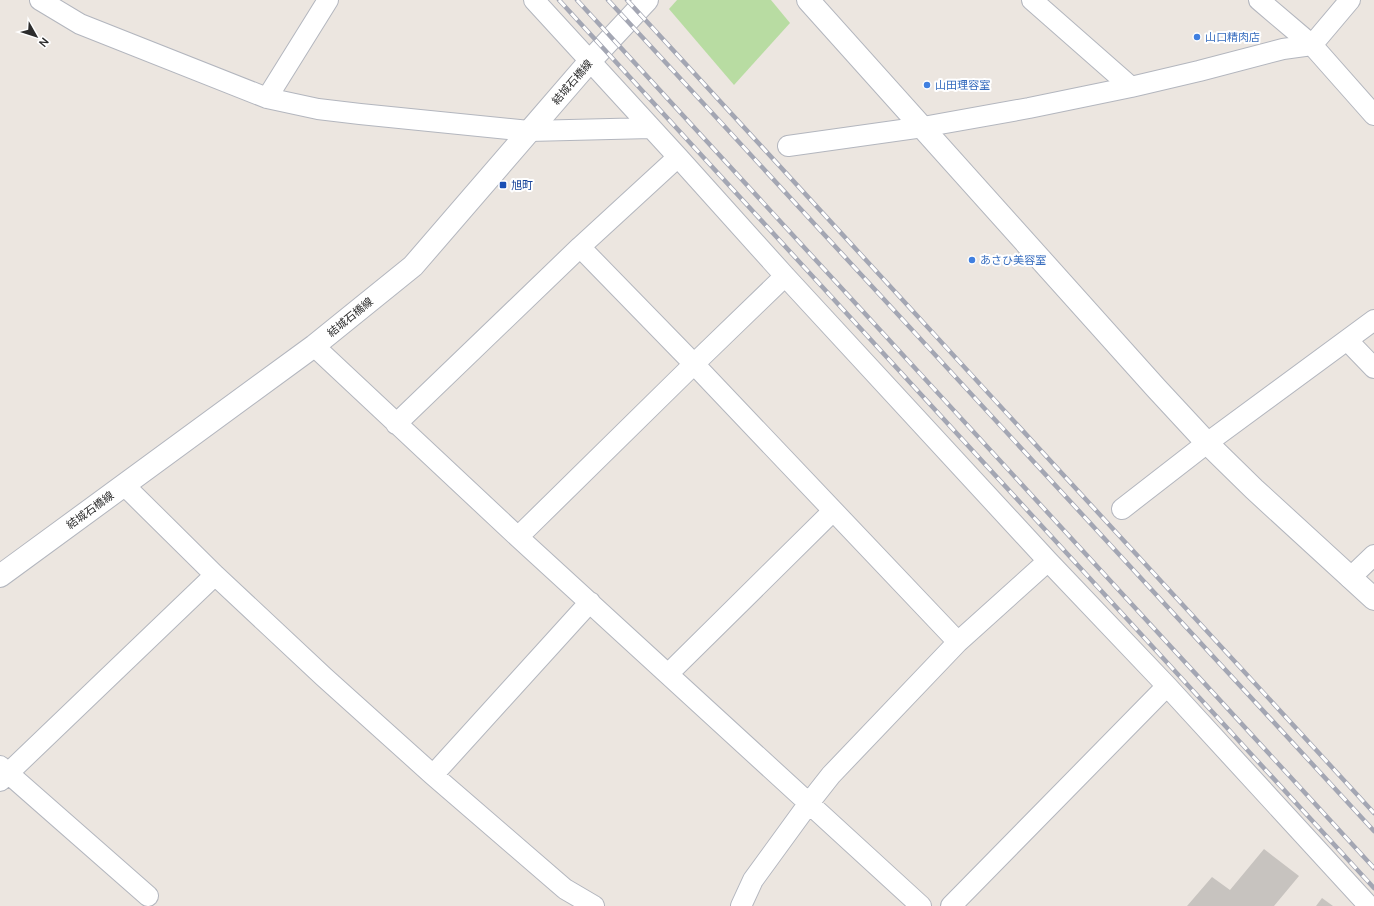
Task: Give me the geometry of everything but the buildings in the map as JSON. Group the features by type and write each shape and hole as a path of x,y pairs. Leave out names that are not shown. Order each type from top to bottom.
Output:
{"main road":[{"name":"結城石橋線","path":"0,576 314,346 413,266 590,61 647,0"},
{"path":"808,0 1207,443 1254,489 1374,599"}],"street":[{"path":"40,0 80,24 267,98 318,109 529,131 652,128"},
{"path":"267,98 328,0"},
{"path":"534,0 785,276 1048,561 1167,686 1369,906"},
{"path":"1032,0 1131,87"},
{"path":"1259,0 1312,45 1374,115"},
{"path":"788,146 923,127 1131,87 1283,49 1312,45 1350,0"},
{"path":"396,424 580,247 678,157"},
{"path":"580,247 694,364 958,642"},
{"path":"518,537 785,276"},
{"path":"1122,509 1207,443 1374,320"},
{"path":"1347,340 1374,368"},
{"path":"314,346 518,537 921,906"},
{"path":"124,485 216,575 324,677 433,776 565,889 594,906"},
{"path":"668,674 833,511"},
{"path":"1350,578 1374,555"},
{"path":"740,906 753,880 831,775 958,642 1048,561"},
{"path":"148,896 3,774 216,575"},
{"path":"433,776 590,602"},
{"path":"951,906 1167,686"}],"green space":[{"path":"677,0 771,0 790,23 734,85 669,9"}],"railway":[{"path":"559,0 1374,888"},
{"path":"577,0 1374,868"},
{"path":"608,0 1374,831"},
{"path":"627,0 1374,813"}],"place":[{"name":"山口精肉店","path":"1197,37"},
{"name":"山田理容室","path":"927,85"},
{"name":"旭町","path":"503,185"},
{"name":"あさひ美容室","path":"972,260"}]}
